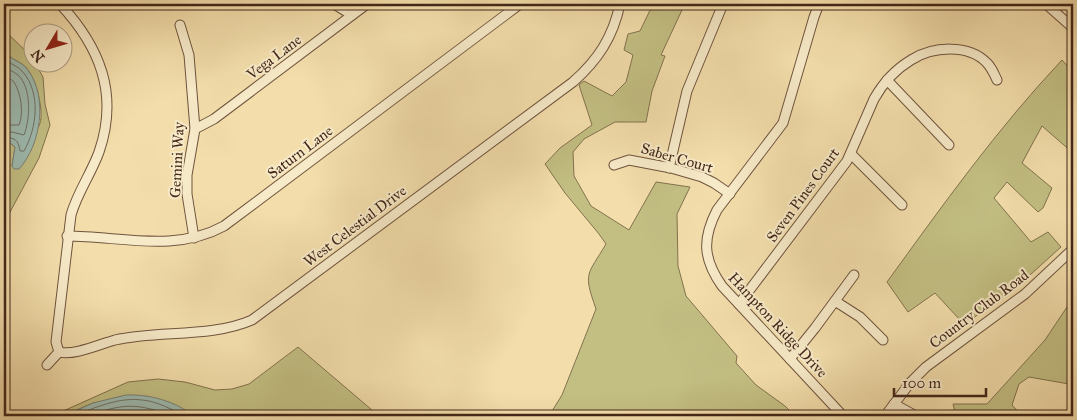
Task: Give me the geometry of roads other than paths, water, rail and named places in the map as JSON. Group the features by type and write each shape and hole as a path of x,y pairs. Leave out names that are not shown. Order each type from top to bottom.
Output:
{"street":[{"path":"47,365 59,352 56,342 70,215 75,200 90,174 100,147 106,122 107,101 105,80 96,55 83,32 60,4"},
{"path":"334,4 352,15"},
{"name":"Vega Lane","path":"195,129 221,114 367,4"},
{"name":"Saturn Lane","path":"67,236 104,236 153,242 174,241 194,238 224,226 520,4"},
{"name":"West Celestial Drive","path":"59,352 70,353 125,338 226,328 252,320 573,82 593,63 601,51 614,25 620,4"},
{"path":"669,168 687,92 723,4"},
{"name":"Hampton Ridge Drive","path":"819,4 782,123 718,210 711,223 707,238 707,254 715,275 722,286 844,416"},
{"path":"1046,4 1073,28"},
{"name":"Gemini Way","path":"180,24 189,55 195,129 187,175 187,194 194,238"},
{"name":"Seven Pines Court","path":"739,304 851,154 874,99 887,80 920,55 950,49 968,52 983,59 992,69 997,80"},
{"path":"887,80 948,145"},
{"path":"851,154 902,205"},
{"name":"Saber Court","path":"614,166 629,160 669,168 714,182 730,194"},
{"name":"Country Club Road","path":"885,416 910,383 926,366 1025,294 1073,249"},
{"path":"790,359 854,275"},
{"path":"835,301 860,317 883,340"},
{"path":"894,404 916,416"}],"water":[{"path":"4,51 22,63 22,72 29,72 38,93 40,107 37,134 27,159 19,169 14,169 12,166 15,147 10,143 4,151"},
{"path":"126,395 144,396 170,402 194,416 63,416 93,403"}]}
